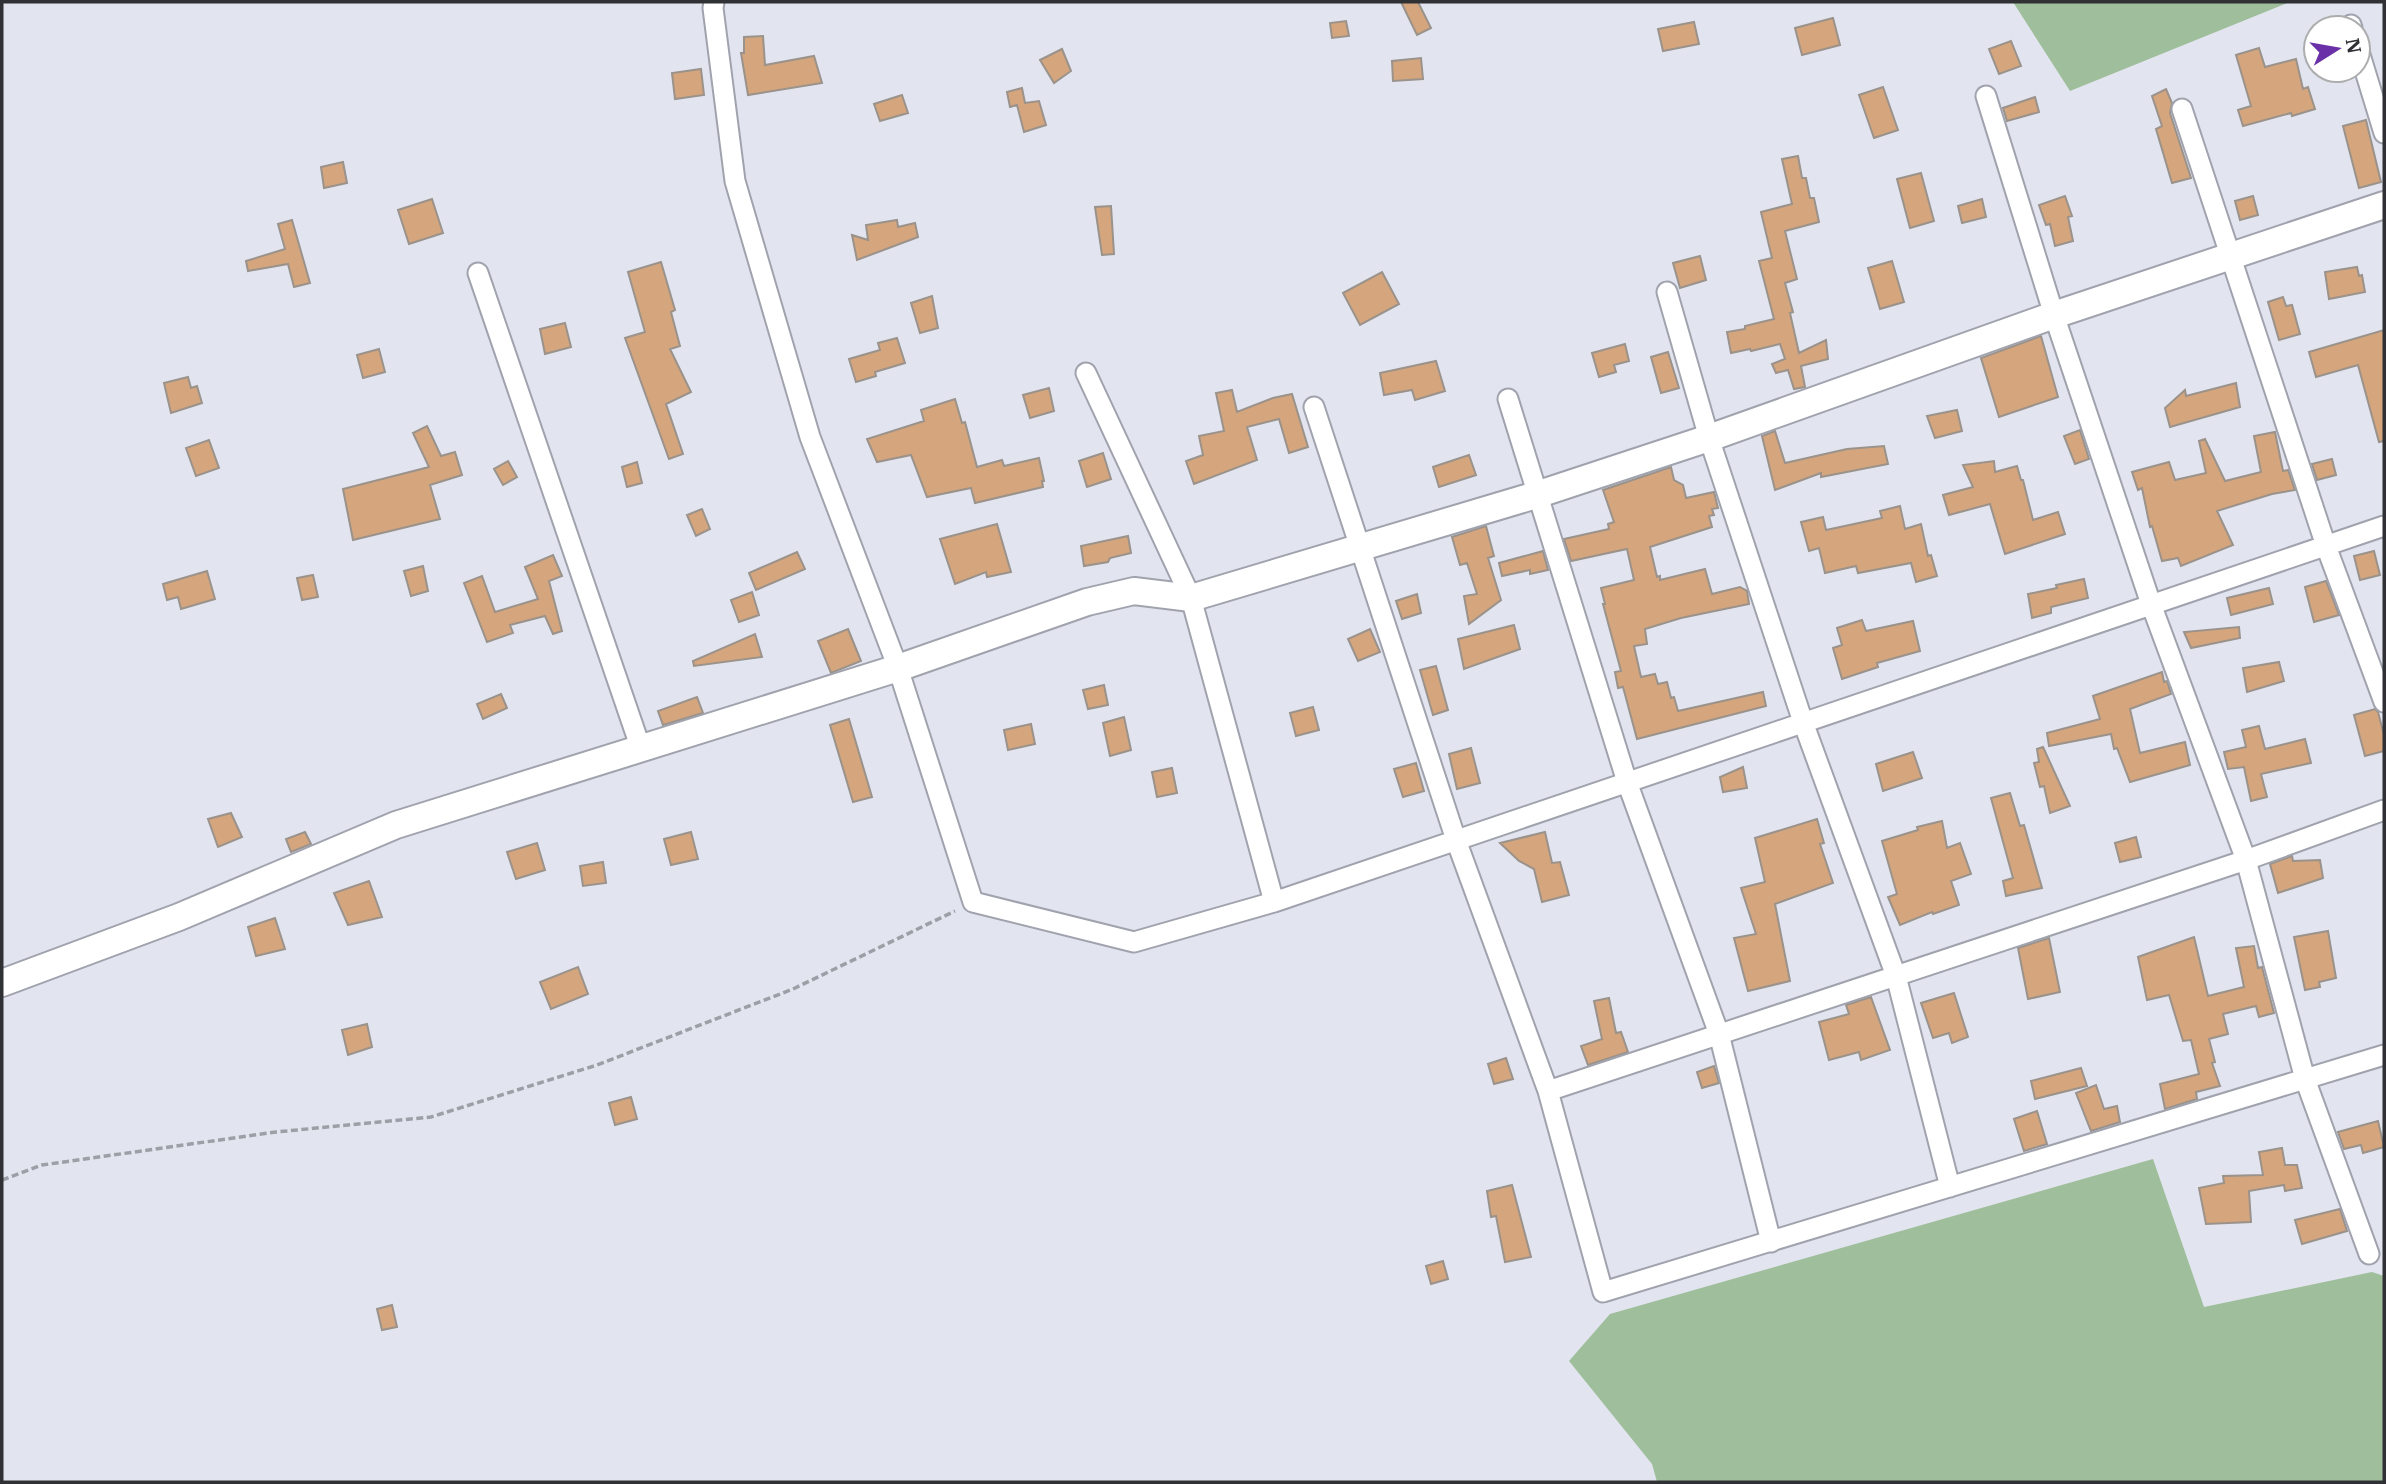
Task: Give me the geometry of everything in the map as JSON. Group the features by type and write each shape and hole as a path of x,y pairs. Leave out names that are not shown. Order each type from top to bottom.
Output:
{"street":[{"path":"714,2 735,181 810,437 898,668 973,902 1135,942 1274,902 2384,526"},
{"path":"2369,84 2384,133"},
{"path":"1986,96 2054,315 2151,604 2246,860 2305,1079 2369,1254"},
{"path":"2182,109 2326,545 2384,702"},
{"path":"2,983 179,917 396,825 898,668 1087,602 1134,591 1191,598 1536,495 1709,438 2054,315 2384,205"},
{"path":"478,273 641,749"},
{"path":"1667,292 1709,438 1803,722 1896,976 1950,1187"},
{"path":"1086,373 1191,598 1274,902"},
{"path":"1508,399 1627,782 1718,1034 1771,1242"},
{"path":"1314,407 1456,840 1548,1091 1603,1293 2384,1055"},
{"path":"1548,1091 2246,860 2384,810"}],"path":[{"path":"2,1180 43,1165 276,1132 430,1117 597,1065 793,989 973,902"}],"green space":[{"path":"2013,2 2290,2 2070,91"},
{"path":"2153,1159 2204,1307 2372,1272 2384,1276 2384,1482 1657,1482 1652,1464 1569,1361 1610,1314"}],"building":[{"path":"1401,2 1418,2 1431,28 1417,35"},
{"path":"1833,18 1840,45 1802,55 1795,28"},
{"path":"1346,21 1349,36 1332,38 1330,23"},
{"path":"1694,22 1699,44 1663,51 1658,29"},
{"path":"763,36 765,65 814,56 822,83 748,95 741,53 744,53 744,37"},
{"path":"2011,41 2021,66 1999,74 1989,49"},
{"path":"2259,48 2265,67 2296,59 2303,89 2308,87 2315,109 2243,126 2238,110 2251,106 2236,55"},
{"path":"1062,49 1071,71 1054,83 1040,60"},
{"path":"1421,58 1423,79 1393,81 1392,61"},
{"path":"701,69 704,95 675,99 672,73"},
{"path":"1883,87 1898,130 1874,138 1859,95"},
{"path":"1022,88 1025,103 1039,101 1046,125 1024,132 1017,105 1010,107 1007,92"},
{"path":"2166,89 2172,103 2170,113 2191,178 2172,183 2156,129 2162,126 2152,96"},
{"path":"902,95 908,113 880,121 874,104"},
{"path":"2035,97 2039,112 2007,121 2003,108"},
{"path":"2366,120 2381,182 2359,188 2343,126"},
{"path":"1798,156 1802,178 1806,178 1810,198 1814,198 1819,222 1785,231 1797,279 1785,283 1793,312 1790,313 1799,353 1826,340 1828,359 1801,366 1805,387 1794,389 1788,370 1776,373 1772,364 1785,359 1780,344 1731,353 1727,332 1774,319 1759,261 1772,258 1761,212 1792,204 1782,159"},
{"path":"343,162 347,183 324,188 321,167"},
{"path":"1921,173 1934,221 1910,228 1897,179"},
{"path":"2065,196 2072,216 2068,217 2073,241 2055,246 2050,224 2046,225 2039,205"},
{"path":"2253,196 2258,215 2240,220 2235,201"},
{"path":"432,199 443,233 409,244 398,210"},
{"path":"1982,199 1986,217 1962,223 1958,206"},
{"path":"1111,206 1114,254 1102,255 1095,207"},
{"path":"292,220 310,283 294,287 288,264 248,271 246,261 285,249 278,224"},
{"path":"897,220 898,227 915,223 918,237 857,260 852,235 868,240 866,225"},
{"path":"1700,256 1706,280 1680,288 1673,263"},
{"path":"1892,261 1904,302 1880,309 1868,268"},
{"path":"661,262 675,310 671,312 680,346 670,349 691,392 666,404 683,454 669,459 625,338 645,332 628,272"},
{"path":"2357,267 2359,276 2362,275 2365,292 2329,299 2325,272"},
{"path":"1382,272 1399,304 1360,325 1343,293"},
{"path":"932,296 938,328 920,333 911,303"},
{"path":"2283,297 2286,306 2292,305 2300,334 2279,340 2268,302"},
{"path":"565,323 571,347 545,354 540,329"},
{"path":"2384,330 2384,441 2379,442 2358,365 2316,377 2309,352"},
{"path":"2041,336 2058,397 1999,417 1981,358"},
{"path":"897,338 905,363 875,372 876,376 856,382 849,359 880,350 878,343"},
{"path":"1625,344 1629,361 1614,365 1616,372 1599,377 1592,353"},
{"path":"379,349 385,372 363,378 357,355"},
{"path":"1668,352 1679,388 1661,393 1651,357"},
{"path":"1436,361 1445,391 1415,400 1412,390 1384,395 1380,373"},
{"path":"188,377 191,388 197,386 202,403 171,413 164,383"},
{"path":"2236,383 2240,407 2170,427 2165,408 2185,390 2186,396"},
{"path":"1049,388 1054,411 1030,418 1023,395"},
{"path":"1232,390 1237,412 1273,398 1292,394 1308,447 1289,453 1279,419 1247,427 1257,460 1194,484 1186,461 1203,455 1199,436 1224,431 1216,393"},
{"path":"955,399 962,423 965,422 977,467 1002,460 1004,466 1039,458 1043,487 975,503 971,488 927,497 911,455 877,462 867,439 924,421 921,410"},
{"path":"1957,410 1962,431 1935,438 1927,416"},
{"path":"427,426 441,456 455,452 462,475 430,485 440,519 353,540 343,489 429,467 413,433"},
{"path":"2080,430 2089,459 2075,464 2064,436"},
{"path":"1775,431 1785,463 1847,449 1884,446 1888,464 1821,477 1821,473 1775,490 1762,436"},
{"path":"2275,432 2283,471 2288,470 2295,490 2272,494 2217,511 2233,545 2181,566 2178,558 2162,561 2152,526 2150,527 2142,488 2138,490 2132,472 2169,462 2175,480 2206,473 2199,441 2205,439 2225,481 2261,472 2254,436"},
{"path":"209,440 219,468 196,476 186,448"},
{"path":"1103,453 1111,479 1087,487 1079,461"},
{"path":"1469,455 1476,475 1439,487 1433,467"},
{"path":"2332,459 2336,475 2317,480 2312,464"},
{"path":"508,461 517,477 503,485 494,469"},
{"path":"1994,461 1995,472 2017,466 2033,520 2058,512 2065,534 2005,554 1990,504 1949,515 1943,495 1973,487 1963,465"},
{"path":"637,462 642,483 627,487 622,467"},
{"path":"1671,467 1674,480 1683,485 1686,498 1714,492 1718,508 1712,509 1714,515 1709,516 1712,527 1650,547 1657,577 1660,576 1660,580 1705,569 1712,594 1740,587 1747,591 1749,604 1681,618 1645,629 1647,644 1634,646 1641,677 1655,674 1658,684 1667,682 1678,711 1763,692 1766,706 1637,739 1623,687 1618,688 1615,672 1621,671 1601,588 1634,580 1627,549 1571,561 1564,539 1609,529 1608,524 1614,522 1603,490"},
{"path":"1900,506 1905,529 1921,524 1928,556 1931,555 1937,576 1916,582 1911,563 1858,573 1856,566 1825,573 1819,548 1809,551 1801,522 1823,517 1826,530 1882,518 1880,511"},
{"path":"702,509 710,529 696,536 687,515"},
{"path":"997,524 1011,572 987,577 986,572 955,584 940,539"},
{"path":"1486,526 1494,556 1488,558 1501,600 1469,624 1464,596 1477,594 1467,563 1460,565 1452,537"},
{"path":"1128,536 1131,553 1110,558 1108,562 1084,566 1081,546"},
{"path":"1543,551 1548,570 1530,574 1530,570 1502,576 1499,563"},
{"path":"2374,551 2380,575 2360,580 2354,556"},
{"path":"797,552 805,569 756,590 749,573"},
{"path":"553,555 562,576 549,581 562,631 553,634 545,616 510,625 513,633 487,642 464,583 482,576 495,612 538,599 525,567"},
{"path":"423,566 428,591 411,596 404,571"},
{"path":"207,571 215,599 181,609 178,597 167,600 163,584"},
{"path":"313,575 318,597 302,600 297,578"},
{"path":"2084,579 2088,598 2051,607 2051,613 2032,618 2028,594"},
{"path":"2326,581 2339,615 2314,622 2305,587"},
{"path":"2269,588 2273,604 2231,615 2227,598"},
{"path":"752,592 759,615 739,622 731,600"},
{"path":"1417,594 1421,613 1402,619 1396,601"},
{"path":"1862,620 1866,631 1913,621 1920,651 1877,663 1878,667 1842,679 1833,648 1842,645 1837,628"},
{"path":"1514,625 1520,649 1464,669 1458,639"},
{"path":"2239,627 2240,638 2191,648 2184,632"},
{"path":"848,629 861,661 831,673 818,641"},
{"path":"1370,629 1380,652 1358,661 1348,639"},
{"path":"755,634 762,657 694,666 693,661"},
{"path":"2279,662 2284,681 2247,692 2243,668"},
{"path":"1436,666 1448,710 1433,715 1420,670"},
{"path":"2162,672 2171,694 2130,709 2140,753 2185,742 2190,765 2130,782 2117,748 2114,749 2111,734 2049,746 2047,733 2100,719 2093,696"},
{"path":"1104,685 1108,705 1088,709 1083,690"},
{"path":"501,694 507,708 483,719 477,704"},
{"path":"697,697 703,713 663,725 658,711"},
{"path":"1313,707 1319,730 1296,736 1290,713"},
{"path":"2375,709 2384,735 2384,751 2365,756 2354,715"},
{"path":"1124,717 1131,750 1110,756 1103,723"},
{"path":"849,719 872,797 853,802 830,725"},
{"path":"1031,724 1035,744 1008,750 1004,730"},
{"path":"2259,726 2265,749 2305,739 2311,763 2261,774 2267,797 2251,801 2244,767 2228,769 2224,752 2246,747 2242,730"},
{"path":"2043,747 2070,806 2050,813 2044,786 2040,787 2034,763 2039,762 2037,749"},
{"path":"1471,748 1480,783 1457,789 1449,754"},
{"path":"1913,752 1922,778 1883,791 1876,764"},
{"path":"1416,763 1424,791 1403,797 1394,769"},
{"path":"1743,767 1747,788 1723,792 1720,777"},
{"path":"1172,768 1177,793 1157,797 1152,772"},
{"path":"2010,793 2020,826 2024,825 2042,888 2006,896 2003,881 2013,878 1991,798"},
{"path":"231,813 242,837 218,847 208,819"},
{"path":"1817,819 1824,843 1820,844 1833,883 1775,904 1790,981 1748,991 1734,938 1756,934 1741,888 1765,882 1755,838"},
{"path":"1942,821 1947,848 1960,843 1971,874 1951,881 1959,905 1900,925 1888,897 1897,894 1882,841 1918,830 1917,827"},
{"path":"305,832 311,844 291,852 286,839"},
{"path":"691,832 698,859 671,865 664,839"},
{"path":"1545,832 1552,863 1560,862 1569,895 1542,902 1534,869 1519,861 1500,843"},
{"path":"2136,837 2141,857 2120,862 2115,843"},
{"path":"537,843 545,870 516,879 507,852"},
{"path":"2292,856 2293,861 2320,860 2323,878 2278,893 2270,864"},
{"path":"603,862 606,883 583,886 580,866"},
{"path":"369,881 382,917 348,925 334,893"},
{"path":"275,918 285,949 256,956 248,927"},
{"path":"2328,931 2336,978 2319,982 2320,987 2305,990 2294,937"},
{"path":"2194,937 2208,996 2244,987 2236,948 2254,946 2258,968 2262,967 2274,1013 2259,1017 2256,1006 2223,1014 2228,1034 2209,1039 2215,1062 2212,1063 2220,1086 2196,1092 2197,1099 2165,1109 2160,1084 2199,1074 2191,1040 2183,1041 2169,995 2147,1000 2138,957"},
{"path":"2049,938 2060,992 2028,999 2018,948"},
{"path":"578,967 588,994 551,1009 540,982"},
{"path":"1954,993 1968,1037 1952,1043 1949,1033 1933,1038 1921,1003"},
{"path":"1871,997 1890,1050 1861,1060 1859,1052 1829,1060 1819,1022 1849,1014 1846,1005"},
{"path":"1609,998 1616,1033 1621,1032 1628,1052 1588,1065 1581,1046 1602,1039 1594,1001"},
{"path":"367,1024 372,1047 348,1055 342,1030"},
{"path":"1506,1058 1513,1079 1494,1084 1488,1064"},
{"path":"1714,1066 1719,1083 1702,1088 1697,1072"},
{"path":"2081,1068 2087,1086 2035,1099 2031,1081"},
{"path":"2096,1085 2104,1109 2117,1106 2120,1122 2091,1131 2076,1093"},
{"path":"631,1097 637,1119 615,1125 609,1103"},
{"path":"2037,1111 2047,1144 2024,1151 2014,1119"},
{"path":"2378,1121 2384,1147 2363,1153 2361,1145 2344,1149 2338,1132"},
{"path":"2282,1148 2285,1165 2297,1165 2302,1188 2285,1191 2284,1185 2249,1191 2251,1222 2206,1224 2199,1188 2224,1183 2223,1176 2263,1175 2259,1152"},
{"path":"1512,1185 1531,1257 1505,1262 1496,1216 1491,1217 1487,1191"},
{"path":"2340,1209 2347,1231 2302,1244 2295,1220"},
{"path":"1443,1261 1448,1279 1431,1284 1426,1266"},
{"path":"392,1305 397,1327 382,1330 377,1309"}]}
